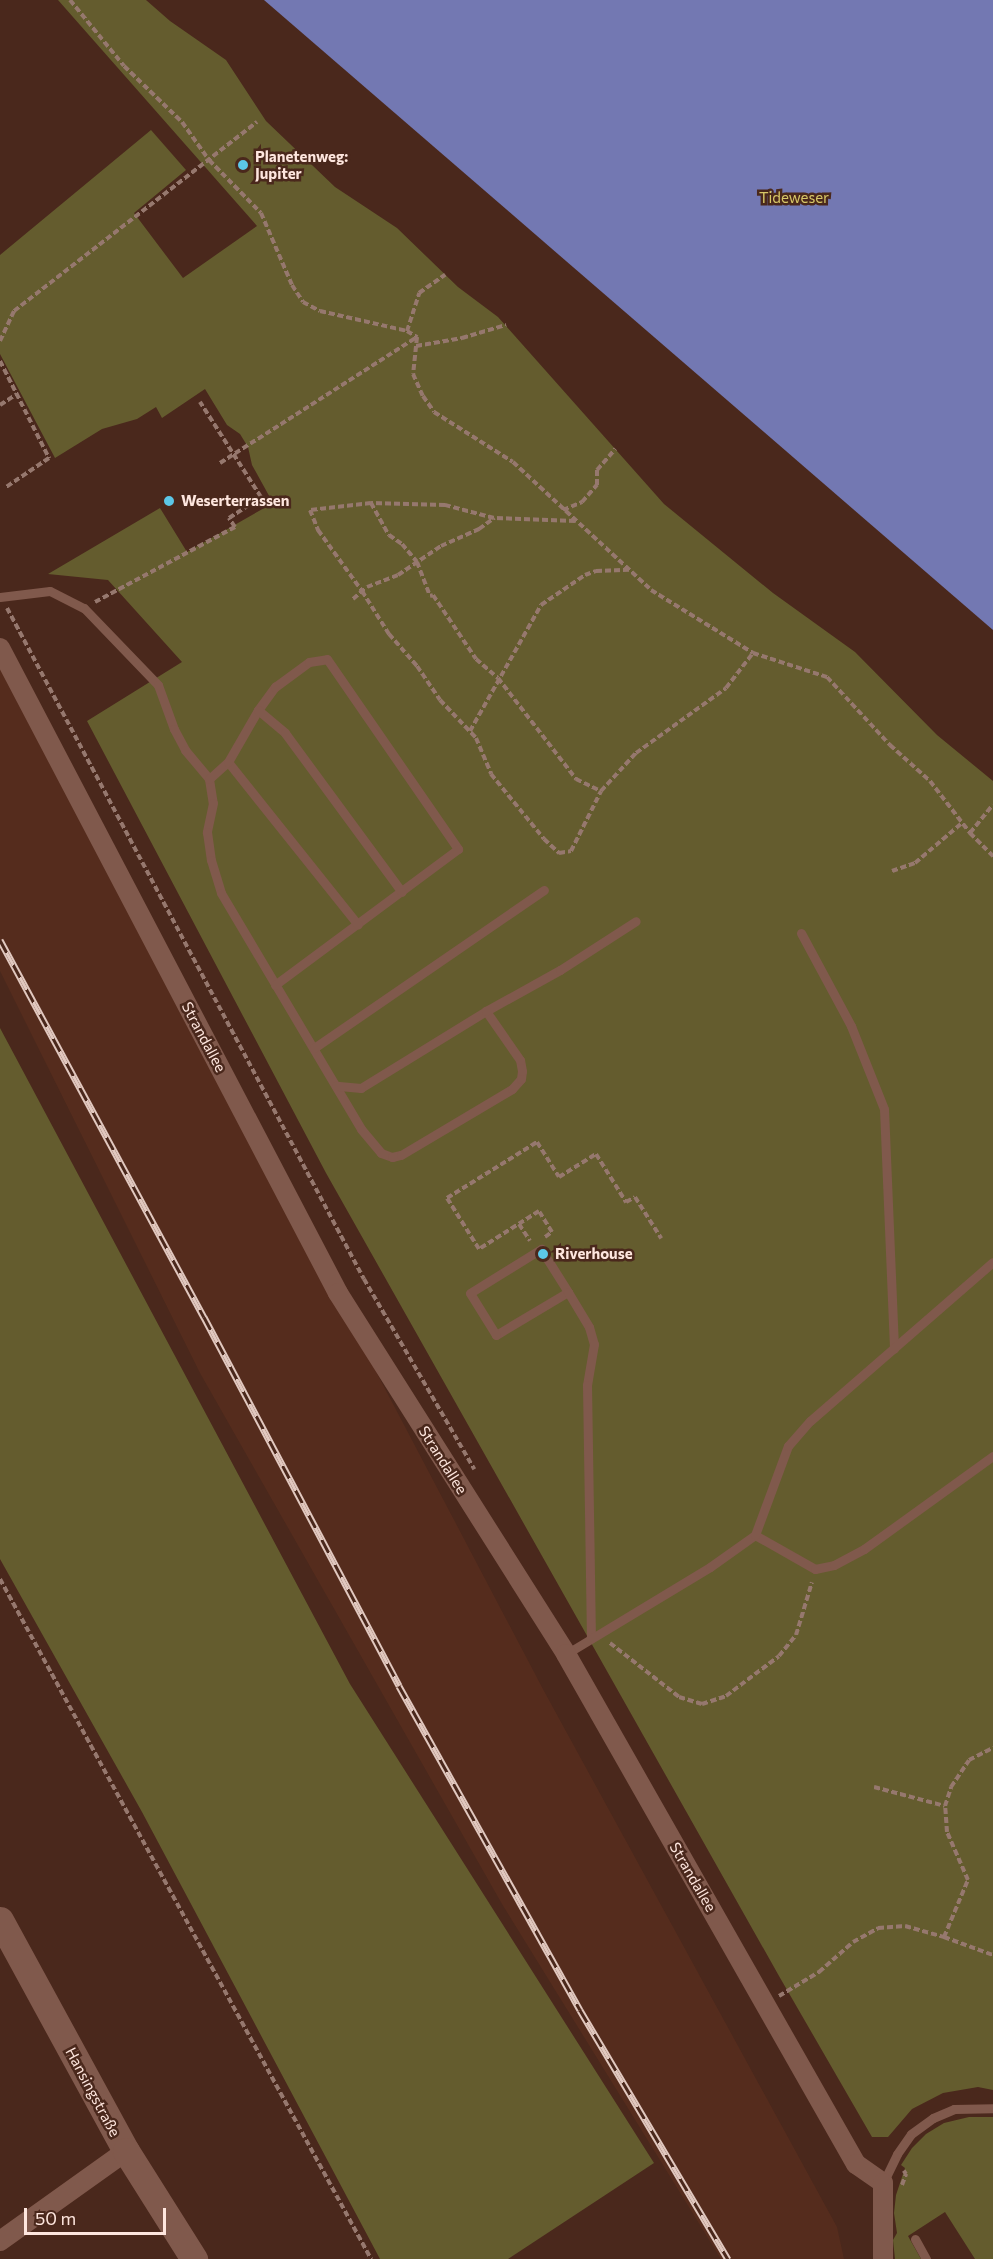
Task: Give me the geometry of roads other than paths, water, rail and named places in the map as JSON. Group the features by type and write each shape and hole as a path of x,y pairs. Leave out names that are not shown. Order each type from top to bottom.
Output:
{"street":[{"name":"Strandallee","path":"0,648 338,1293 566,1654 856,2164 884,2183"},
{"name":"Hansingstraße","path":"0,1920 126,2151 194,2259"},
{"path":"0,2241 126,2151"},
{"path":"883,2259 884,2183"}],"lane":[{"path":"1,597 50,591 84,608 158,685 174,729 185,750 209,779 213,803 207,832 211,860 221,893 360,1129 381,1153 392,1158 401,1155 507,1092 521,1079 520,1060 486,1011"},
{"path":"209,779 228,762 258,710 275,687 309,662 327,659 458,849 275,985"},
{"path":"258,710 285,733 402,892"},
{"path":"228,762 358,925"},
{"path":"314,1048 544,890"},
{"path":"336,1086 362,1088 486,1011 560,970 636,921"},
{"path":"801,933 851,1026 884,1109 894,1349"},
{"path":"568,1292 496,1335 470,1293 542,1249 568,1292 589,1327 594,1344 587,1385 594,1635"},
{"path":"566,1654 710,1567 755,1535 788,1446 810,1421 993,1262"},
{"path":"755,1535 815,1569 834,1565 864,1549 993,1455"},
{"path":"884,2183 897,2154 911,2134 933,2118 954,2109 993,2108"},
{"path":"915,2239 926,2259"}],"water":[{"name":"Tideweser","path":"264,0 993,0 993,630"}],"railway":[{"path":"0,940 204,1317 399,1686 580,2010 728,2259"}],"place":[{"name":"Planetenweg: Jupiter","path":"243,165"},
{"name":"Weserterrassen","path":"169,501"},
{"name":"Riverhouse","path":"543,1254"}]}
